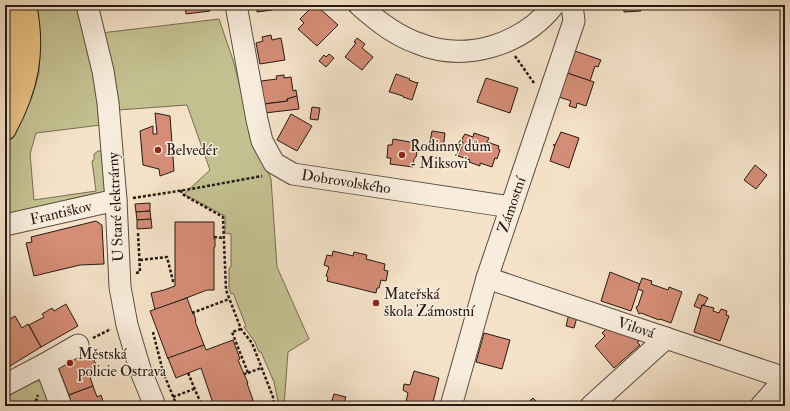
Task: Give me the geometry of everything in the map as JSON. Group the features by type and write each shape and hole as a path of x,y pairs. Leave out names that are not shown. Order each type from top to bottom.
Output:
{"main road":[{"path":"5,129 23,90 30,57 30,38 24,5"},
{"path":"5,6 10,37 10,57 5,79"}],"street":[{"name":"U Staré elektrárny","path":"87,5 102,65 108,103 116,200 120,287 126,321 140,369 164,402"},
{"name":"Dobrovolského","path":"236,5 256,120 262,141 274,163 293,174 511,207"},
{"path":"359,5 389,29 417,43 430,48 461,51 487,48 510,41 520,36 536,24 554,5"},
{"name":"Zámostní","path":"451,406 487,278 574,21 572,5"},
{"name":"Františkov","path":"5,225 116,200"},
{"name":"Vilová","path":"487,278 785,379"},
{"path":"591,406 666,338"},
{"path":"5,385 78,346"},
{"path":"45,364 61,406"},
{"path":"761,406 785,379"}],"path":[{"path":"116,200 258,176"},
{"path":"181,190 182,194 223,217 226,290 241,329 252,343 273,397 274,406"},
{"path":"214,237 224,238"},
{"path":"140,260 167,257 173,281 176,281"},
{"path":"192,313 229,299"},
{"path":"78,346 126,321"},
{"path":"241,329 232,332 248,373"},
{"path":"152,332 163,372 164,402"},
{"path":"244,374 261,368"},
{"path":"188,373 202,406"},
{"path":"164,402 194,389"},
{"path":"164,402 177,406"}],"shaded area":[{"path":"36,5 79,5 94,50 101,125 36,133 30,154 34,200 96,191 92,161 94,160 94,154 98,151 101,151 103,155 107,193 5,222 5,149 32,97 39,73 39,43"},
{"path":"219,19 233,60 251,129 271,179 277,267 309,339 288,352 284,406 279,406 274,382 261,352 259,352 255,342 244,327 246,326 233,293 231,294 229,289 231,234 225,233 225,216 184,194 210,170 187,105 118,110 101,33"},
{"path":"35,380 47,385 55,406 5,406 5,395"}],"building":[{"path":"185,5 209,5 210,11 186,14"},
{"path":"257,5 272,5 272,10 257,12"},
{"path":"615,5 650,5 641,6 641,11 624,12 624,7 616,8"},
{"path":"312,7 315,10 318,7 338,25 317,46 298,29 304,23 300,19"},
{"path":"271,35 272,40 281,38 285,60 260,64 256,43 263,41 262,37"},
{"path":"357,38 365,44 362,48 373,57 362,70 345,57 356,43 354,42"},
{"path":"575,51 601,60 598,67 595,66 590,81 567,73"},
{"path":"329,54 334,58 326,67 319,61 324,55 326,57"},
{"path":"567,73 594,82 586,106 577,103 576,108 569,106 571,101 559,97"},
{"path":"396,74 417,83 418,82 412,100 389,92"},
{"path":"284,75 284,78 291,77 293,91 296,90 297,96 287,99 288,101 264,104 261,81 277,79 276,76"},
{"path":"486,78 518,88 510,113 477,102"},
{"path":"297,96 299,109 265,113 264,104 288,101 287,99"},
{"path":"312,107 320,108 318,120 310,119"},
{"path":"155,113 170,116 174,171 160,176 159,169 143,165 140,131 153,126 153,134 157,134"},
{"path":"291,114 312,126 297,151 277,140"},
{"path":"432,131 445,133 443,149 429,147"},
{"path":"561,132 579,138 569,168 550,161"},
{"path":"474,133 489,138 487,142 499,146 498,149 500,150 497,159 495,158 492,167 480,163 480,166 469,162 470,160 458,156 465,134 473,137"},
{"name":"Rodinný dům - Miksovi","path":"393,139 416,143 415,151 417,153 414,159 413,167 390,164 391,158 387,158 388,145 392,145"},
{"path":"755,165 767,175 756,189 744,180"},
{"path":"150,203 150,211 136,212 135,204"},
{"path":"150,211 151,219 137,220 136,212"},
{"path":"151,219 152,228 137,229 137,220"},
{"path":"96,221 102,225 104,264 80,265 34,276 26,243 32,242 31,237"},
{"path":"175,222 214,222 214,290 207,290 155,310 151,293 175,286"},
{"path":"333,251 353,256 354,252 367,255 366,259 385,264 384,270 388,271 386,281 381,280 376,293 327,281 328,277 326,276 329,267 324,265 327,255 332,256"},
{"path":"610,272 640,284 631,311 601,301"},
{"path":"642,278 652,281 651,284 668,290 669,287 682,292 671,323 641,313 639,314 636,307 638,306 643,291 638,289"},
{"path":"699,294 708,298 704,305 702,305 701,309 694,306"},
{"path":"187,298 204,345 168,359 150,311"},
{"path":"66,304 78,326 41,347 29,325 44,317 42,314 52,308 54,311"},
{"path":"702,305 714,308 713,311 719,313 721,309 727,311 726,315 729,316 720,341 694,332"},
{"path":"569,314 577,317 574,328 566,326"},
{"path":"15,316 22,328 28,324 41,347 5,369 5,322"},
{"path":"608,327 611,331 614,329 638,339 639,341 637,342 640,345 614,368 595,346 605,336 602,333"},
{"path":"484,333 510,340 502,369 476,362"},
{"path":"233,340 240,359 238,360 248,383 255,406 214,406 201,368 176,378 168,358 204,345 206,350"},
{"path":"89,349 97,367 93,368 95,371 89,374 93,386 69,395 58,367"},
{"path":"414,371 439,378 432,406 405,406 408,393 403,390 404,384 410,385"},
{"path":"93,386 97,397 101,395 104,404 108,402 109,406 72,406 69,395"},
{"path":"334,394 346,397 344,402 356,406 324,406 331,403"},
{"path":"533,398 541,406 524,406"}],"place":[{"name":"Belvedér","path":"158,150"},
{"name":"Rodinný dům - Miksovi","path":"402,155"},
{"name":"Mateřská škola Zámostní","path":"376,303"},
{"name":"Městská policie Ostrava","path":"70,363"}]}
